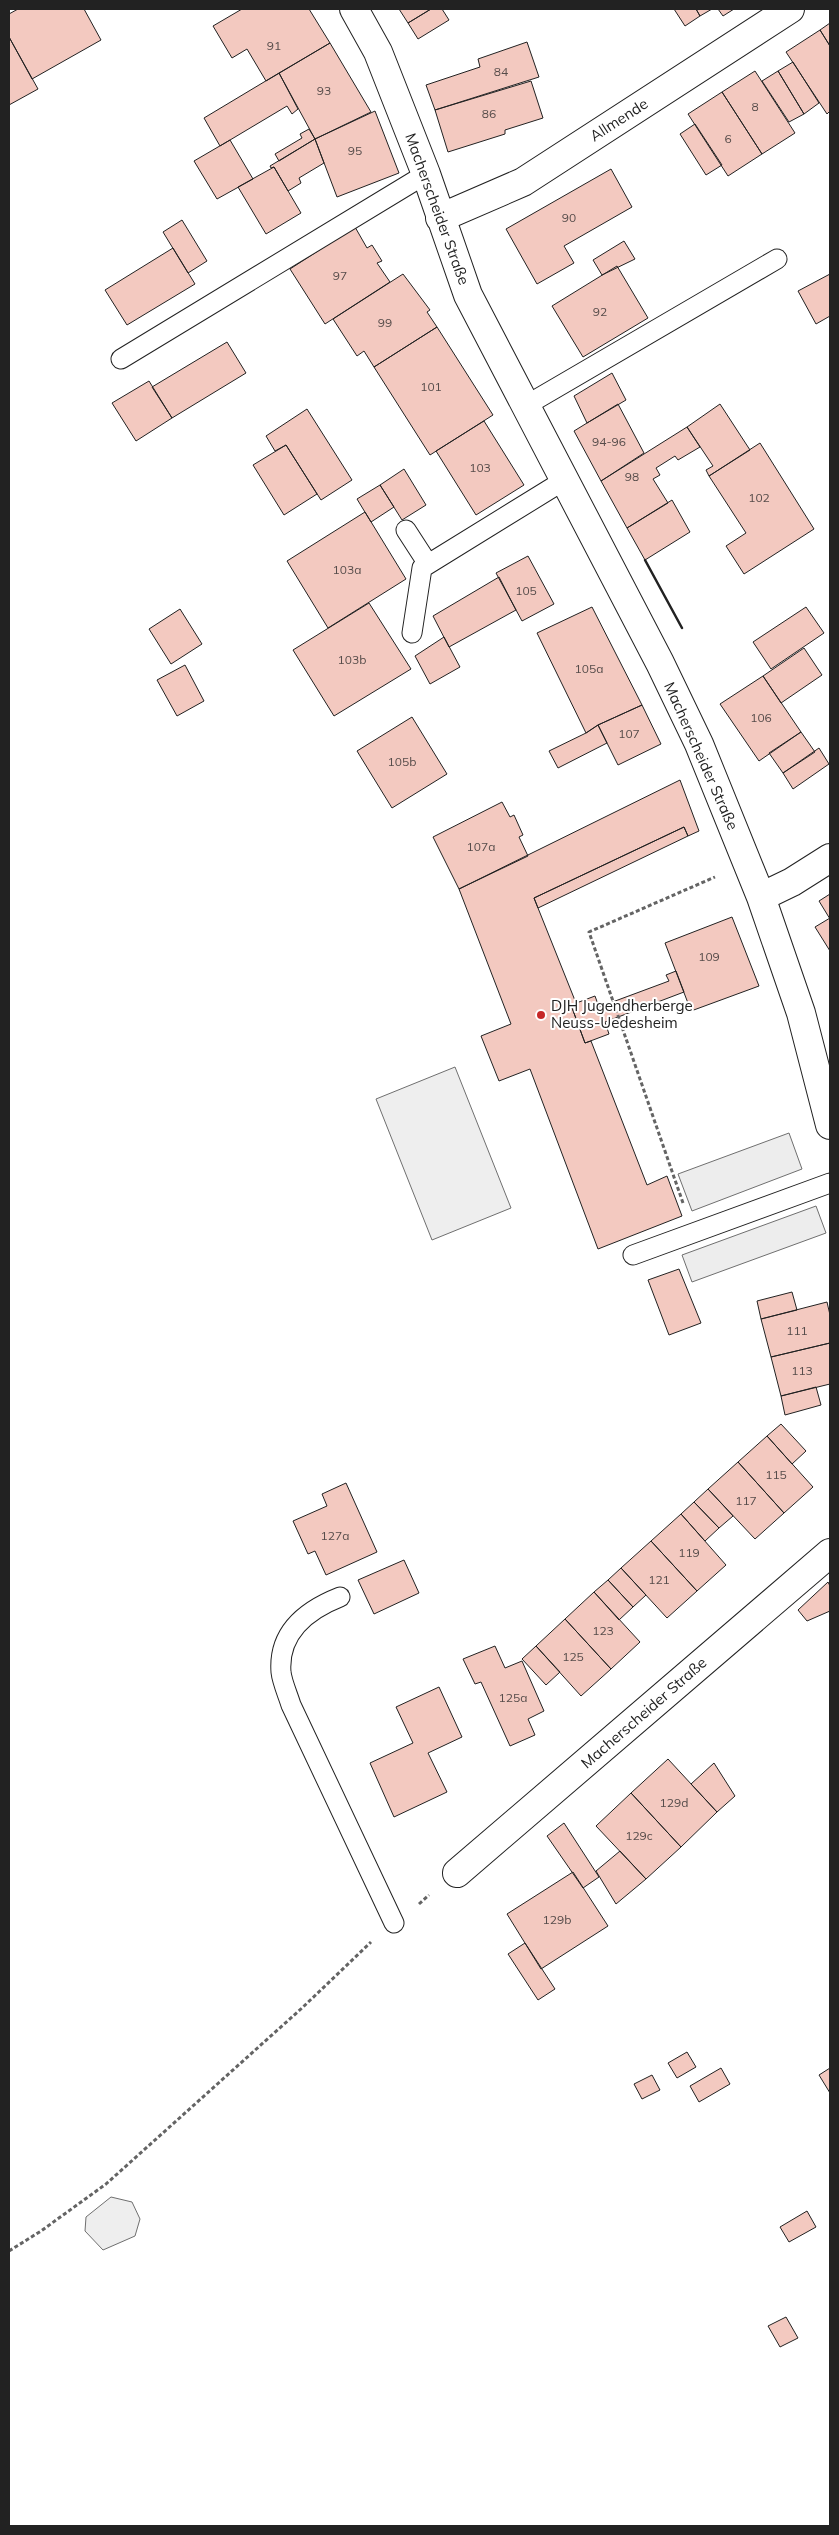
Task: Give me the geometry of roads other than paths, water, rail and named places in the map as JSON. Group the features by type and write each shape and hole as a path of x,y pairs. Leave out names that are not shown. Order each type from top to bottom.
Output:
{"street":[{"name":"Macherscheider Straße","path":"354,9 378,52 426,174 468,295 563,481 664,672 699,744 761,897 801,1013 830,1125"},
{"name":"Allmende","path":"440,218 523,182 790,9"},
{"path":"761,897 792,882 830,858"},
{"name":"Macherscheider Straße","path":"457,1873 830,1554"}],"lane":[{"path":"121,359 426,174"},
{"path":"525,406 777,259"},
{"path":"412,633 422,568 563,481"},
{"path":"406,530 428,564"},
{"path":"634,1255 830,1183"},
{"path":"340,1597 318,1605 300,1619 288,1635 282,1650 281,1673 291,1705 394,1923"}],"place":[{"name":"DJH Jugendherberge Neuss-Uedesheim","path":"541,1015"}]}
